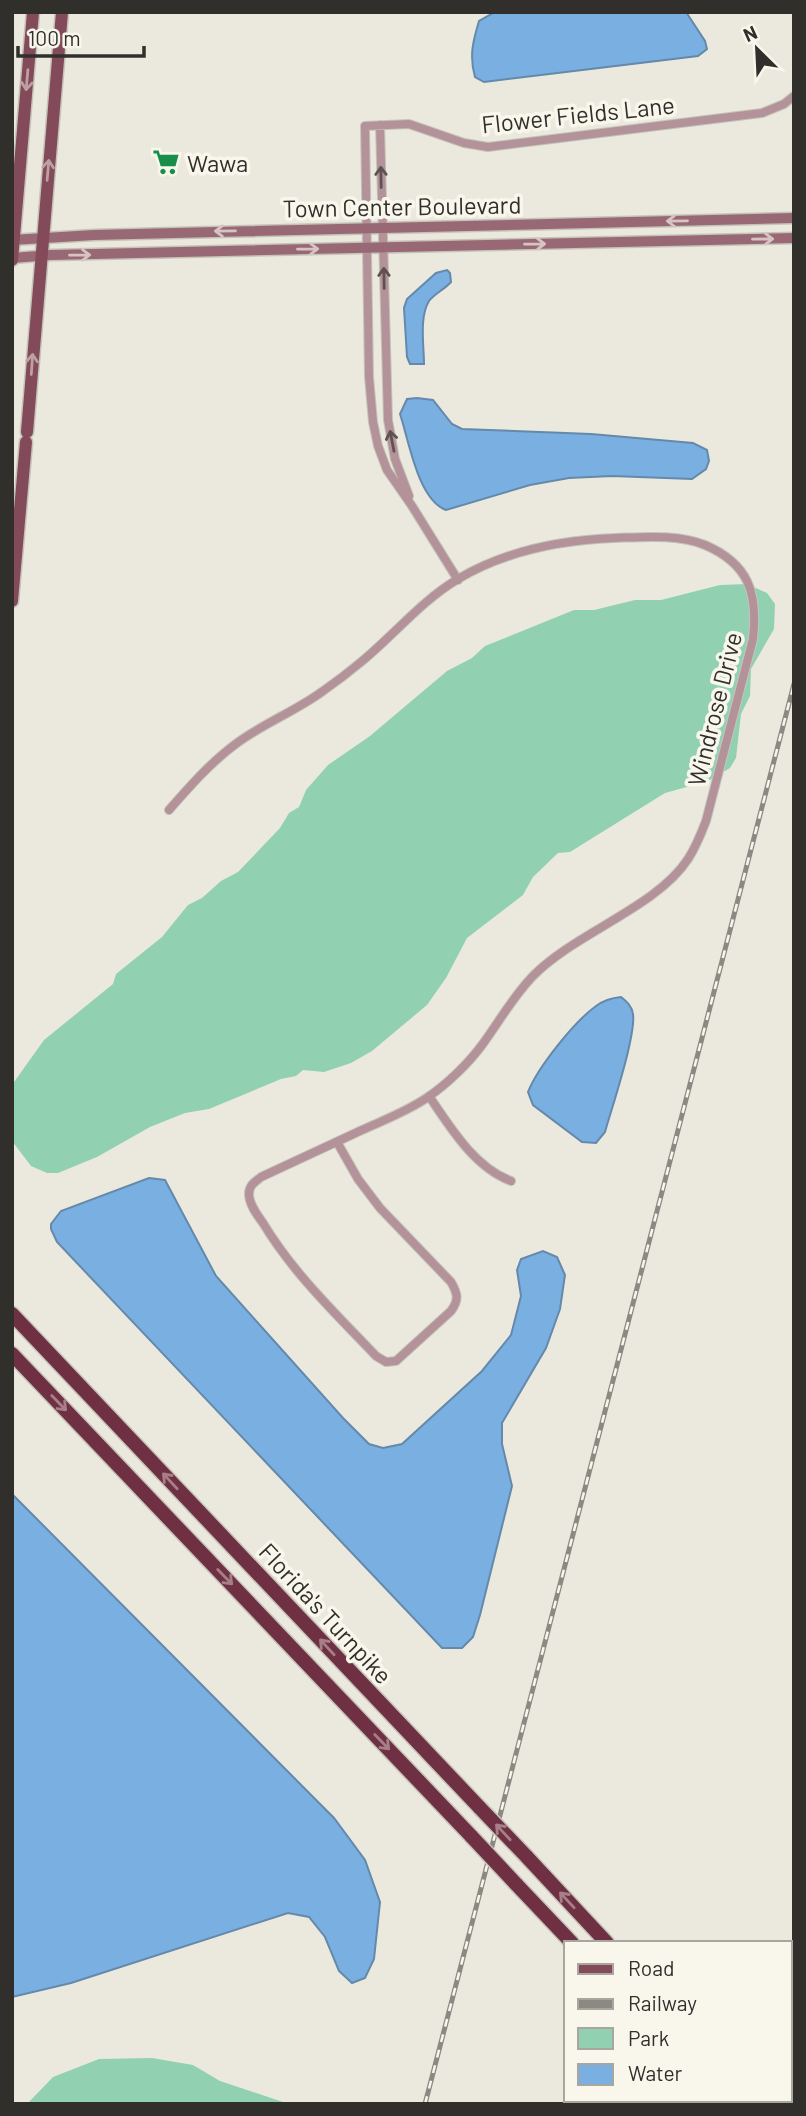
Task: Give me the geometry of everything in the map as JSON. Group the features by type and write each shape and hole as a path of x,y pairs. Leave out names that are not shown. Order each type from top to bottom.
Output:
{"highway":[{"name":"Florida's Turnpike","path":"12,1314 605,1941"},
{"name":"Florida's Turnpike","path":"12,1354 570,1941"}],"main road":[{"path":"12,259 33,12"},
{"path":"12,601 62,12"},
{"name":"Town Center Boulevard","path":"13,240 794,218"},
{"name":"Town Center Boulevard","path":"12,259 40,256 794,238"}],"street":[{"name":"Flower Fields Lane","path":"367,228 365,126 409,124 464,143 488,147 762,113 784,104 794,96"},
{"path":"380,125 388,420 395,459 412,506"},
{"path":"367,228 369,377 378,446 387,470 458,580"},
{"path":"369,377 386,378"},
{"name":"Windrose Drive","path":"169,810 202,773 236,744 320,693 362,662 418,609 458,580 503,558 543,546 593,538 639,537 695,541 719,551 737,565 753,596 756,613 753,639 706,821 698,843 687,861 668,881 636,905 565,950 534,975 511,1001 481,1047 465,1065 429,1096 251,1184 249,1194 252,1205 276,1246 302,1278 376,1356 386,1362 396,1361 451,1311 457,1302 457,1292 451,1282 380,1208 358,1179 337,1142"},
{"path":"429,1096 468,1148 487,1167 510,1181"}],"green space":[{"path":"747,584 767,593 775,604 774,629 751,669 750,696 741,714 736,758 730,768 708,781 665,793 570,852 558,853 533,877 523,895 467,938 446,978 427,1005 372,1051 351,1063 324,1072 303,1070 296,1076 281,1079 209,1109 185,1113 150,1127 97,1157 58,1173 47,1173 31,1166 12,1141 12,1088 44,1040 113,984 116,974 162,937 188,905 238,872 280,828 289,813 299,807 306,790 328,765 370,736 447,671 472,658 485,646 574,610 594,610 635,600 661,600 720,585"},
{"path":"152,2058 193,2065 220,2081 289,2104 27,2104 53,2077 99,2059"}],"water":[{"path":"495,12 686,12 705,41 707,49 698,56 484,82 475,77 472,62 474,42 479,21"},
{"path":"447,270 451,282 429,301 424,315 424,364 410,364 407,357 404,308 407,299 436,273"},
{"path":"407,399 433,400 452,424 462,429 591,434 693,443 707,450 709,461 706,469 692,479 612,476 569,478 530,485 446,510 428,495 411,454 400,414"},
{"path":"621,997 630,1006 633,1014 631,1038 623,1072 605,1132 596,1143 582,1142 533,1105 528,1092 548,1058 587,1013 602,1002"},
{"path":"149,1178 165,1180 216,1276 343,1418 369,1444 383,1448 402,1444 482,1371 511,1335 521,1296 517,1270 521,1259 543,1251 557,1257 565,1275 560,1309 546,1348 502,1423 502,1444 512,1486 480,1615 473,1637 462,1648 442,1648 57,1242 51,1224 61,1211"},
{"path":"12,1494 334,1818 365,1860 380,1902 374,1959 365,1978 352,1983 339,1971 325,1937 309,1917 288,1913 71,1983 12,1997"}],"railway":[{"path":"425,2104 794,684"}],"place":[{"name":"Wawa","path":"166,162"}]}
